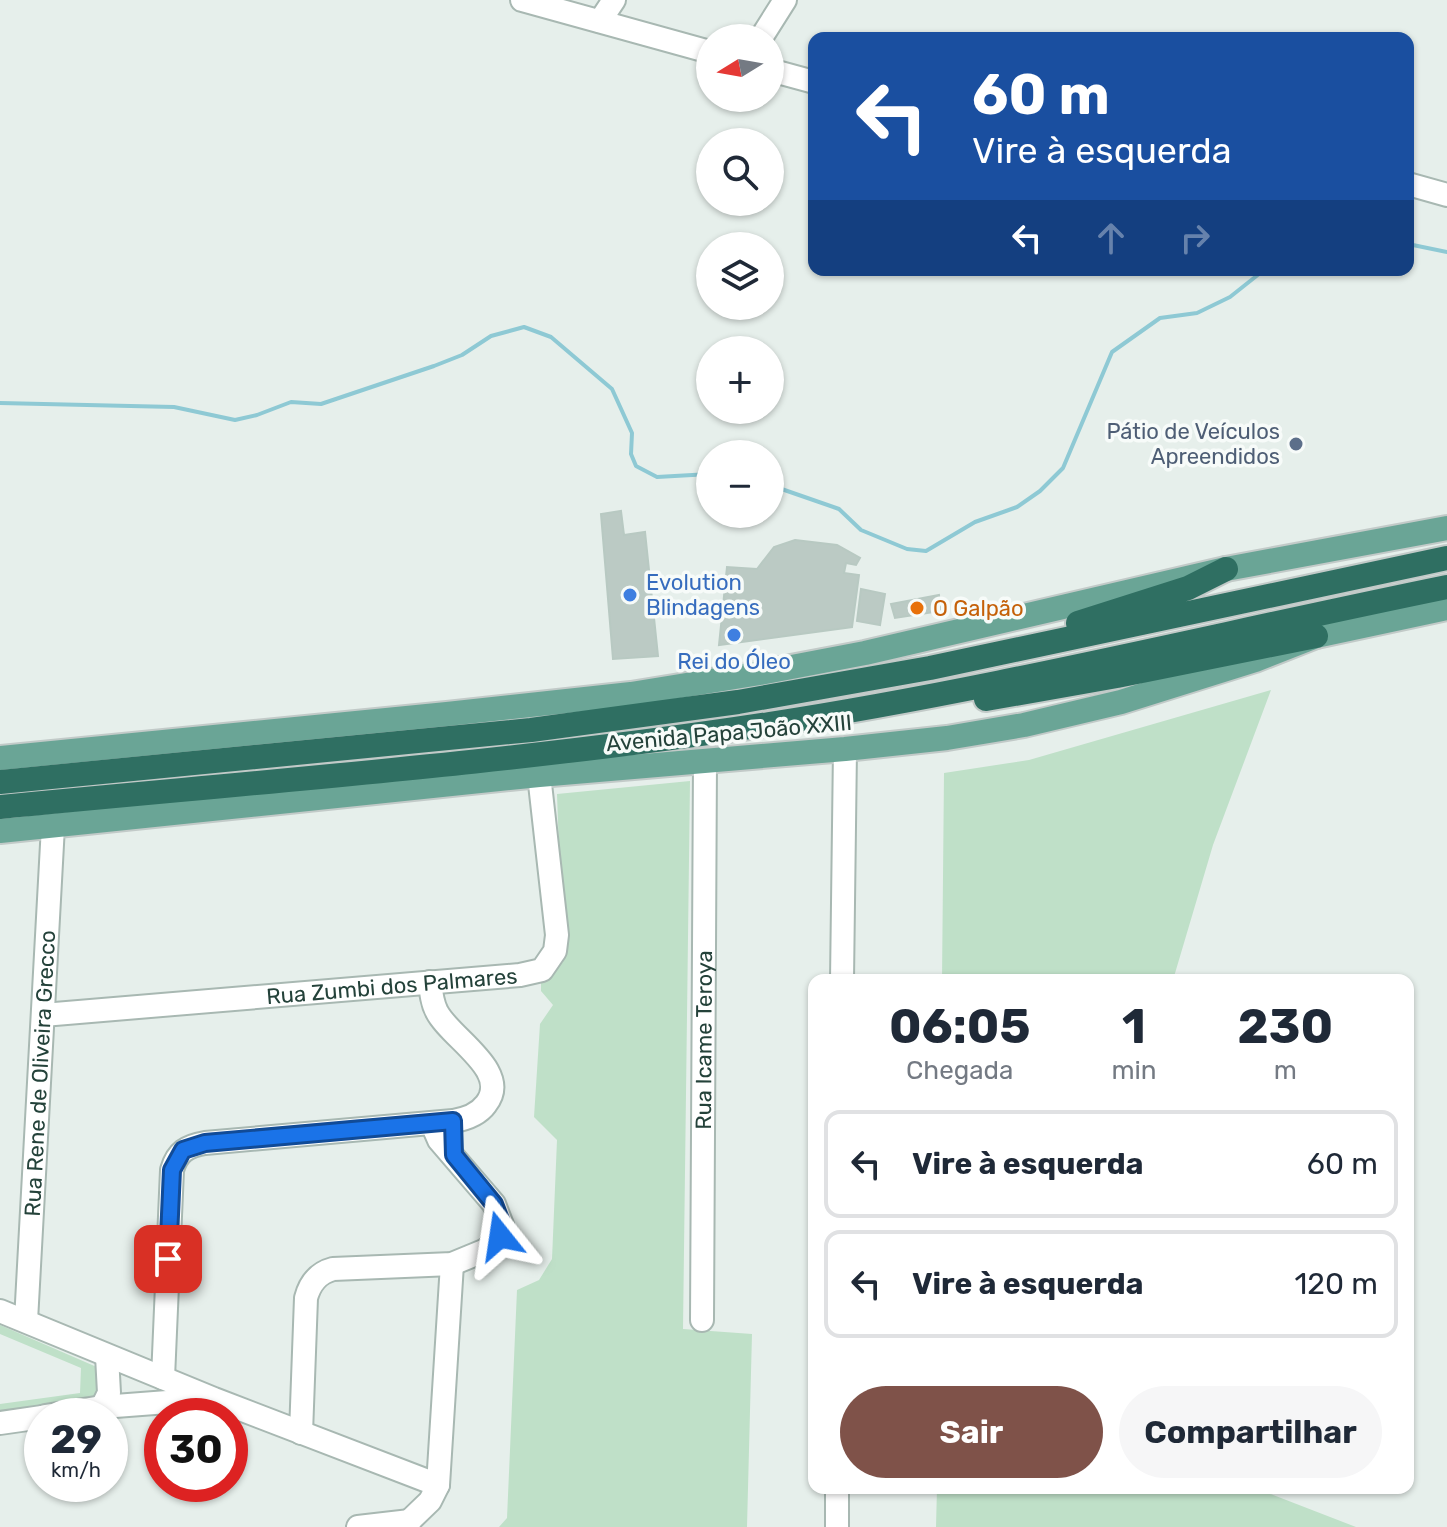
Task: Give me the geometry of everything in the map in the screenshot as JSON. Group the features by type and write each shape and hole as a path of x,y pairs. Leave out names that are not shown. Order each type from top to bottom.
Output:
{"highway":[{"name":"Avenida Papa João XXIII","path":"0,807 35,791 738,702 930,668 1447,558"},
{"path":"930,668 995,644 1188,588 1226,569"},
{"name":"Avenida Papa João XXIII","path":"0,782 35,791 601,746 770,724 932,695 1447,587"},
{"path":"932,695 980,699 1018,694 1316,636"}],"main road":[{"path":"0,758 645,692 865,653 1226,569 1447,528"},
{"name":"Avenida Papa João XXIII","path":"0,831 539,775 947,738 1076,714 1255,660 1316,636 1447,608"}],"street":[{"path":"522,0 696,48"},
{"path":"600,21 614,0"},
{"path":"770,24 785,0"},
{"path":"784,74 808,80"},
{"path":"1414,186 1447,195"},
{"path":"842,974 845,749"},
{"name":"Rua Icame Teroya","path":"702,1320 705,761"},
{"name":"Rua Zumbi dos Palmares","path":"43,1015 520,975 542,970 552,957 557,935 539,775"},
{"name":"Rua Rene de Oliveira Grecco","path":"26,1321 53,826"},
{"path":"163,1378 172,1170 183,1150 205,1143 442,1123 473,1116 492,1095 492,1085 484,1065 436,1012 430,982"},
{"path":"301,1433 306,1298 313,1281 333,1269 452,1264 494,1244 500,1236 502,1225 494,1204 439,1140 442,1123"},
{"path":"358,1527 406,1524 430,1501 438,1485 452,1264"},
{"path":"0,1311 212,1398"},
{"path":"106,1398 109,1393 107,1356"},
{"path":"248,1412 438,1485"},
{"path":"0,1423 24,1419"},
{"path":"837,1494 837,1527"}],"green space":[{"path":"1271,690 1213,845 1175,974 942,974 944,773 1029,760"},
{"path":"690,781 683,1329 752,1334 747,1527 499,1527 507,1518 517,1290 539,1280 552,1259 557,1140 534,1117 540,1024 553,1005 541,991 541,982 563,962 557,794"},
{"path":"0,1325 99,1368 102,1374 97,1398 44,1398 80,1393 81,1368 0,1334"},
{"path":"24,1401 24,1410 0,1414 0,1404"},
{"path":"937,1494 1270,1494 1356,1527 936,1527"}],"building":[{"name":"Evolution Blindagens","path":"621,511 624,535 645,532 658,656 613,659 601,514"},
{"path":"795,540 837,545 860,558 856,565 846,563 844,573 859,575 852,627 719,645 727,567 757,569 774,547"},
{"path":"861,589 885,594 880,625 857,621"},
{"name":"O Galpão","path":"939,595 941,611 895,618 891,604"}],"waterway":[{"path":"1414,245 1447,252"},
{"path":"784,490 839,509 861,530 907,549 926,551 975,522 1017,507 1040,491 1063,468 1112,352 1160,318 1197,313 1230,297 1256,276"},
{"path":"0,403 174,407 235,420 291,402 321,404 434,366 462,355 491,336 524,327 551,337 612,389 632,433 631,454 636,466 657,477 696,475"}],"place":[{"name":"Pátio de Veículos Apreendidos","path":"1296,444"},
{"name":"Evolution Blindagens","path":"630,595"},
{"name":"O Galpão","path":"917,608"},
{"name":"Rei do Óleo","path":"734,635"}],"route":[{"path":"168,1259 172,1170 183,1150 205,1143 453,1121 454,1155 494,1204 502,1225 500,1236"}]}
